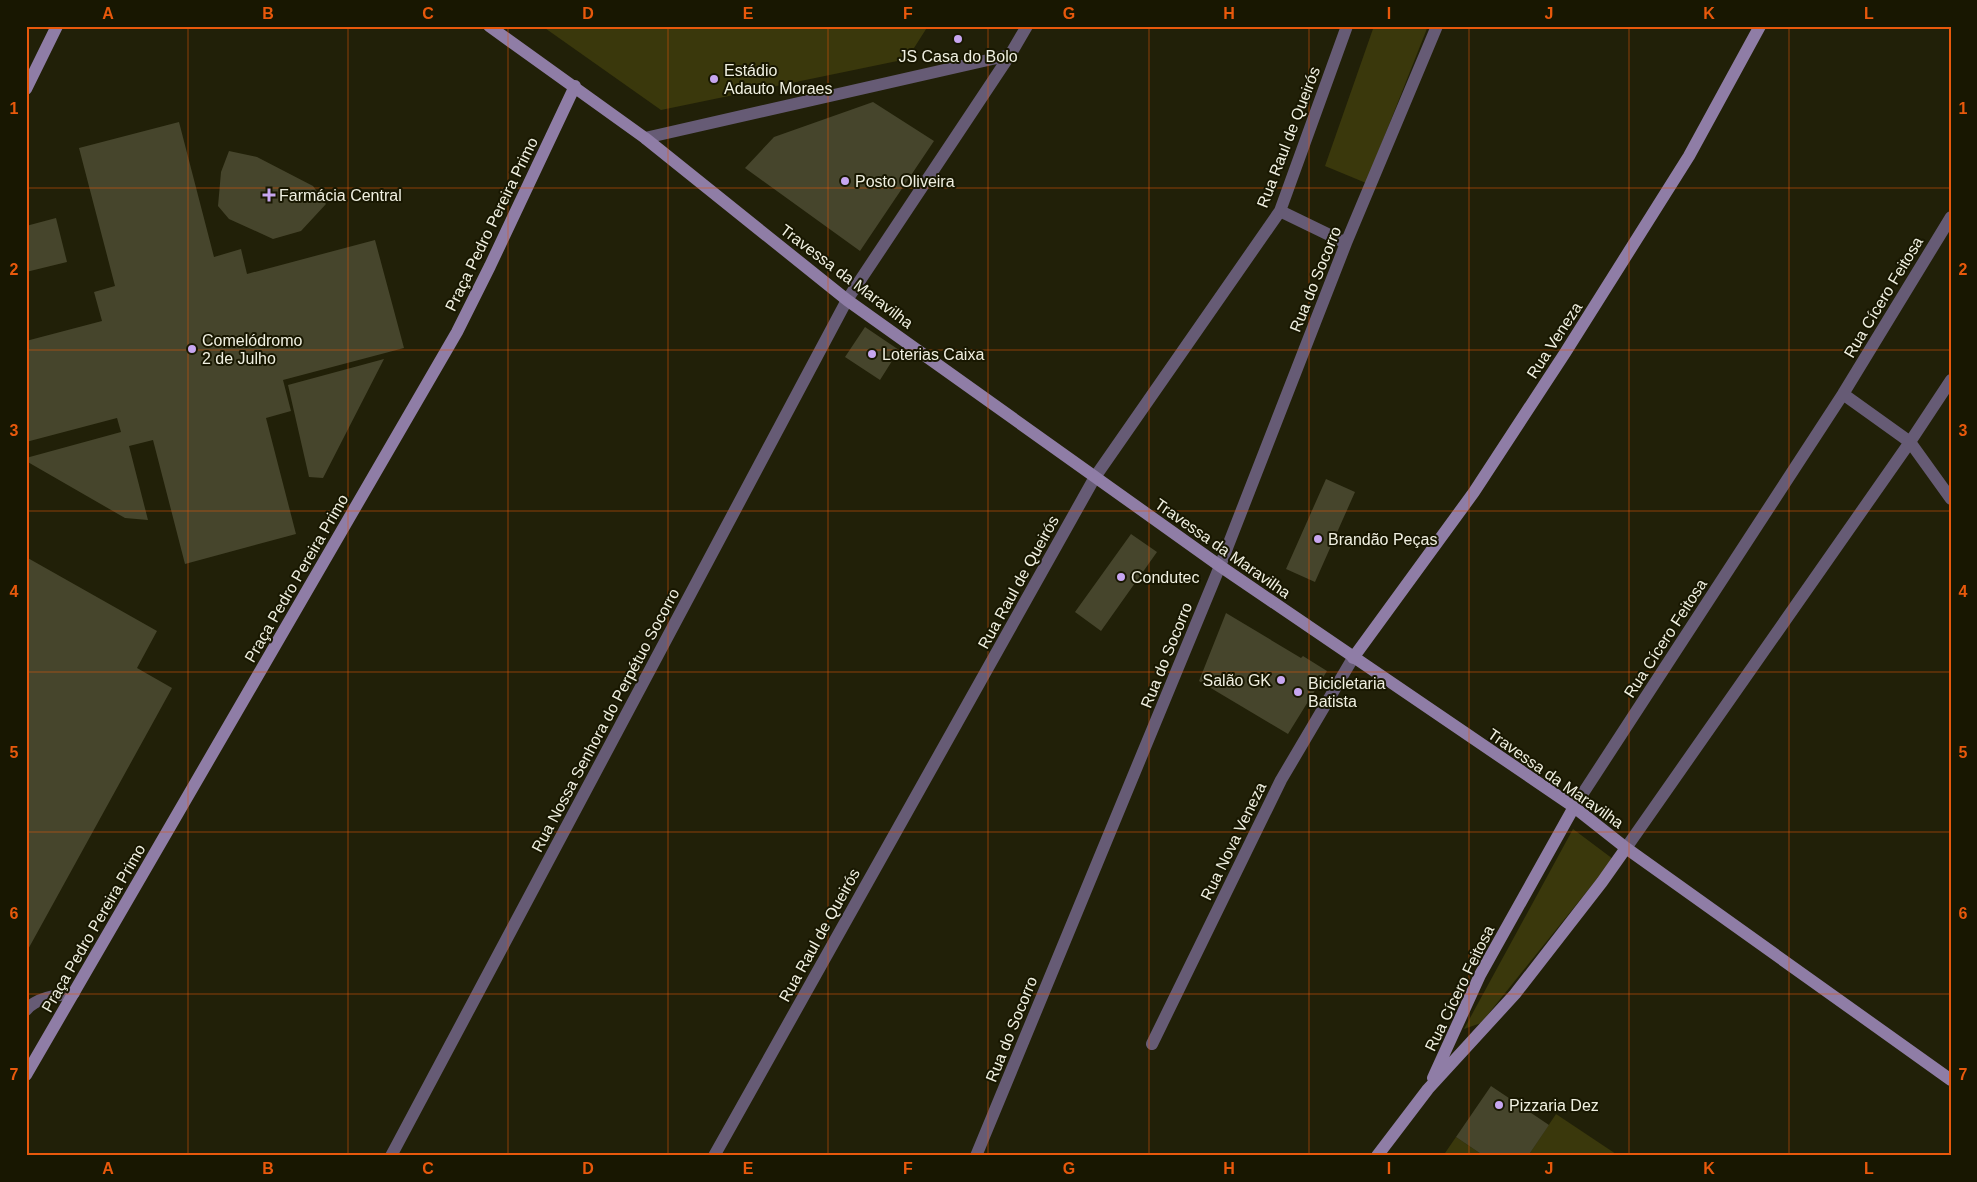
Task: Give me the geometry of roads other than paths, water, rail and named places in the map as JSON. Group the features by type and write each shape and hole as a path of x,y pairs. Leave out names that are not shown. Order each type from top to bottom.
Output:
{"main road":[{"path":"26,88 57,26"},
{"name":"Travessa da Maravilha","path":"489,26 645,138 847,300 1220,566 1574,807 1626,848 1951,1080"},
{"name":"Rua Veneza","path":"1353,658 1474,492 1565,353 1688,156 1760,26"},
{"name":"Praça Pedro Pereira Primo","path":"26,1075 456,332 490,266 575,86"},
{"name":"Rua Cícero Feitosa","path":"1428,1089 1480,975 1574,807"},
{"name":"Rua Cícero Feitosa","path":"1377,1156 1428,1089 1515,994 1596,890 1626,848"}],"street":[{"name":"Rua Nossa Senhora do Perpétuo Socorro","path":"391,1156 847,300 1010,56 1028,26"},
{"name":"Rua Raul de Queirós","path":"714,1156 1095,477 1280,211 1347,26"},
{"name":"Rua do Socorro","path":"976,1156 1220,566 1346,243 1437,26"},
{"path":"645,138 1010,56"},
{"path":"1280,211 1346,243"},
{"name":"Rua Cícero Feitosa","path":"1574,807 1843,394 1951,216"},
{"name":"Rua Cícero Feitosa","path":"1626,848 1910,442 1951,380"},
{"path":"1843,394 1910,442 1951,499"},
{"name":"Rua Nova Veneza","path":"1152,1044 1281,780 1353,658"},
{"path":"26,1010 49,997 74,993"}],"place":[{"name":"JS Casa do Bolo","path":"958,39"},
{"name":"Estádio Adauto Moraes","path":"714,79"},
{"name":"Posto Oliveira","path":"845,181"},
{"name":"Farmácia Central","path":"269,195"},
{"name":"Comelódromo 2 de Julho","path":"192,349"},
{"name":"Loterias Caixa","path":"872,354"},
{"name":"Brandão Peças","path":"1318,539"},
{"name":"Condutec","path":"1121,577"},
{"name":"Salão GK","path":"1281,680"},
{"name":"Bicicletaria Batista","path":"1298,692"},
{"name":"Pizzaria Dez","path":"1499,1105"}]}
